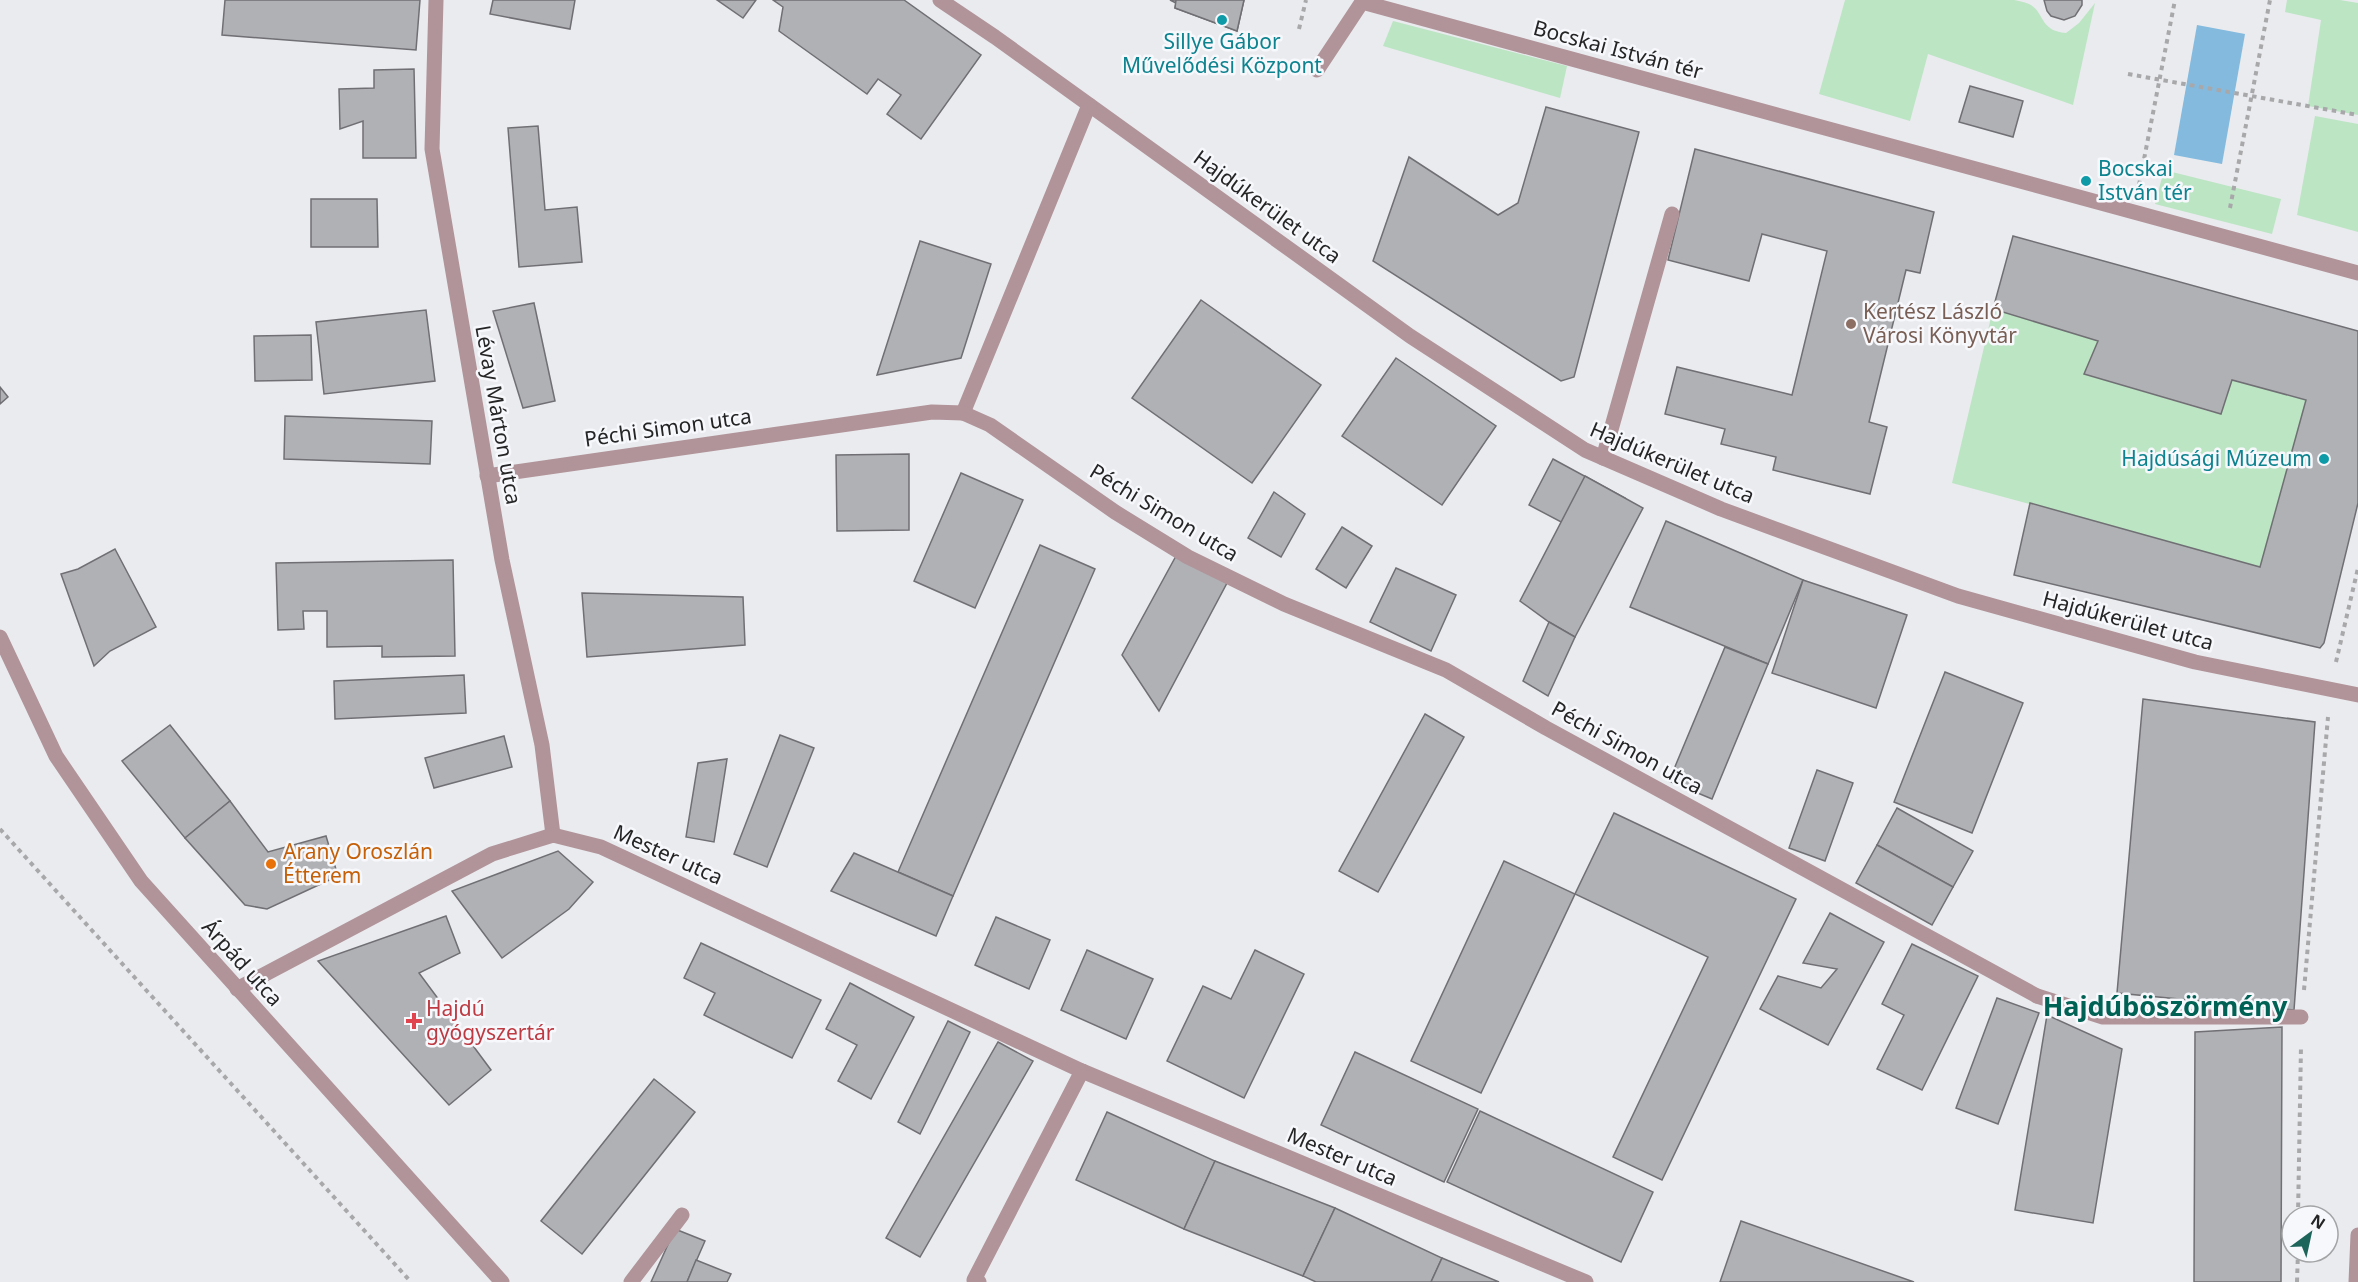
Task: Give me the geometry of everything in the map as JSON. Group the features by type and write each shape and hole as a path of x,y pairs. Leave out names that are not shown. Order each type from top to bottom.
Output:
{"street":[{"name":"Lévay Márton utca","path":"436,0 432,149 502,560 542,745 553,835"},
{"name":"Hajdúkerület utca","path":"940,0 1410,336 1585,450 1722,509 1958,596 2195,662 2358,695"},
{"name":"Bocskai István tér","path":"1317,70 1362,3 2358,273"},
{"path":"963,413 1089,105"},
{"path":"1603,458 1672,214"},
{"name":"Péchi Simon utca","path":"487,476 932,412 963,413 990,424 1115,512 1188,557 1284,604 1446,670 1546,728 2037,996 2103,1017 2301,1017"},
{"name":"Árpád utca","path":"2,648 56,756 141,881 502,1282"},
{"path":"237,989 492,854 553,835"},
{"name":"Mester utca","path":"553,835 601,847 1082,1071 1586,1282"},
{"path":"979,1282 974,1280 988,1249 1082,1071"},
{"path":"632,1282 682,1215"},
{"path":"2356,1282 2358,1235"}],"path":[{"path":"1299,29 1306,0"},
{"path":"2134,212 2175,0"},
{"path":"2225,237 2270,0"},
{"path":"2128,74 2358,115"},
{"path":"2298,1204 2301,1017 2330,690 2358,568"},
{"path":"0,829 411,1282"},
{"path":"2297,1282 2298,1264"}],"green space":[{"path":"1845,0 2014,0 2034,7 2051,29 2066,33 2079,23 2095,3 2073,105 1928,54 1910,121 1819,94"},
{"path":"2287,0 2340,0 2358,3 2358,115 2308,106 2321,20 2285,12"},
{"path":"1393,21 1567,66 1560,98 1383,46"},
{"path":"2315,116 2358,124 2358,232 2297,215"},
{"path":"2164,170 2281,199 2272,234 2155,204"},
{"path":"1993,309 2098,341 2084,374 2211,412 2221,414 2232,380 2306,400 2260,567 1952,483"}],"water":[{"path":"2197,25 2245,34 2222,164 2174,155"}],"building":[{"path":"225,0 420,0 416,50 222,35"},
{"path":"493,0 575,0 570,29 490,14"},
{"path":"717,0 756,0 743,18"},
{"path":"773,0 904,0 981,55 921,139 887,114 901,95 878,79 867,94 779,31 783,7"},
{"name":"Sillye Gábor Művelődési Központ","path":"1170,0 1244,0 1237,31 1175,8 1176,3"},
{"name":"Sillye Gábor Művelődési Központ","path":"1176,0 1244,0 1237,31 1175,8"},
{"path":"2044,0 2082,0 2082,5 2075,16 2064,20 2051,16"},
{"path":"414,69 416,158 363,158 363,121 340,129 339,89 374,88 374,70"},
{"path":"1970,86 2023,101 2013,137 1959,122"},
{"path":"1546,107 1639,132 1574,377 1561,381 1373,261 1409,157 1498,215 1518,203"},
{"path":"538,126 545,210 577,207 582,262 519,267 508,128"},
{"name":"Kertész László Városi Könyvtár","path":"1695,149 1934,212 1920,273 1906,270 1869,422 1887,427 1870,494 1773,470 1776,457 1721,444 1725,429 1665,414 1677,367 1792,395 1827,251 1762,234 1749,281 1668,260"},
{"path":"311,199 377,199 378,247 311,247"},
{"name":"Hajdúsági Múzeum","path":"2013,236 2358,331 2358,503 2324,643 2320,648 2014,575 2030,503 2260,567 2306,400 2232,380 2221,414 2084,374 2098,341 1993,309"},
{"path":"920,241 991,264 961,358 877,375"},
{"path":"1201,300 1321,385 1252,483 1132,398"},
{"path":"534,303 555,401 523,408 493,311"},
{"path":"426,310 435,381 324,394 316,322"},
{"path":"311,335 312,380 255,381 254,336"},
{"path":"1396,358 1496,426 1442,505 1342,436"},
{"path":"0,387 8,397 0,404"},
{"path":"285,416 432,421 430,464 284,459"},
{"path":"909,454 909,530 837,531 836,455"},
{"path":"1553,459 1625,498 1601,543 1529,505"},
{"path":"961,473 1023,500 975,608 914,581"},
{"path":"1585,476 1643,508 1575,637 1520,601"},
{"path":"1274,492 1305,514 1281,557 1248,538"},
{"path":"1666,521 1803,580 1768,664 1630,607"},
{"path":"1342,527 1372,546 1346,588 1316,569"},
{"path":"1040,545 1095,569 953,896 898,872"},
{"path":"115,549 156,627 110,651 94,666 61,574 78,569"},
{"path":"1176,556 1227,583 1159,711 1122,655"},
{"path":"453,560 455,656 382,657 382,646 327,647 327,611 303,611 304,629 278,630 276,563"},
{"path":"1396,568 1456,595 1431,651 1370,622"},
{"path":"1803,580 1907,615 1876,708 1772,673"},
{"path":"582,593 743,597 745,645 587,657"},
{"path":"1549,622 1575,637 1548,696 1523,681"},
{"path":"1725,647 1768,664 1712,799 1669,781"},
{"path":"1945,672 2023,703 1972,833 1894,802"},
{"path":"464,675 466,713 335,719 334,681"},
{"path":"2143,699 2315,722 2294,1010 2117,993"},
{"path":"1425,714 1464,737 1378,892 1339,871"},
{"path":"170,725 230,801 185,838 122,761"},
{"path":"780,735 814,748 767,867 734,854"},
{"path":"504,736 512,767 434,788 425,758"},
{"path":"727,759 714,842 686,837 698,763"},
{"path":"1817,770 1853,783 1825,861 1789,848"},
{"name":"Arany Oroszlán Étterem","path":"230,801 268,852 326,836 338,876 267,909 245,905 185,838"},
{"path":"1897,808 1973,851 1953,887 1877,845"},
{"path":"1614,813 1796,899 1662,1180 1613,1157 1708,957 1575,894"},
{"path":"1877,845 1953,887 1932,925 1856,883"},
{"path":"558,851 593,882 569,909 502,958 452,891"},
{"path":"854,853 953,896 936,936 831,891"},
{"path":"1504,861 1575,894 1481,1093 1411,1061"},
{"path":"1830,913 1884,942 1828,1045 1760,1009 1778,976 1821,988 1837,969 1803,963"},
{"name":"Hajdú gyógyszertár","path":"446,916 460,953 419,973 491,1070 449,1105 318,961"},
{"path":"996,917 1050,940 1029,989 975,965"},
{"path":"701,943 821,1000 792,1058 704,1015 715,993 684,978"},
{"path":"1912,944 1978,976 1922,1090 1877,1069 1904,1015 1882,1004"},
{"path":"1087,950 1153,979 1126,1039 1061,1010"},
{"path":"1255,950 1304,974 1244,1098 1167,1061 1203,986 1231,999"},
{"path":"850,983 914,1017 871,1099 838,1081 857,1045 826,1029"},
{"path":"1997,998 2039,1013 1998,1124 1956,1108"},
{"path":"2047,1015 2122,1049 2093,1223 2015,1210"},
{"path":"948,1021 970,1032 920,1134 898,1122"},
{"path":"2282,1027 2281,1282 2194,1282 2195,1032"},
{"path":"998,1042 1033,1061 920,1257 886,1238"},
{"path":"1355,1052 1478,1109 1444,1182 1321,1125"},
{"path":"654,1079 695,1112 582,1254 541,1221"},
{"path":"1480,1111 1653,1192 1621,1262 1447,1182"},
{"path":"1107,1112 1215,1161 1184,1229 1076,1180"},
{"path":"1215,1161 1335,1208 1303,1276 1184,1229"},
{"path":"1335,1208 1442,1258 1431,1282 1316,1282 1303,1276"},
{"path":"1741,1221 1914,1282 1720,1282"},
{"path":"675,1229 705,1241 687,1282 651,1282"},
{"path":"1442,1258 1499,1282 1431,1282"},
{"path":"696,1260 731,1274 727,1282 687,1282"}],"place":[{"name":"Sillye Gábor Művelődési Központ","path":"1222,20"},
{"name":"Bocskai István tér","path":"2086,181"},
{"name":"Kertész László Városi Könyvtár","path":"1851,324"},
{"name":"Hajdúsági Múzeum","path":"2324,459"},
{"name":"Arany Oroszlán Étterem","path":"271,864"},
{"name":"Hajdú gyógyszertár","path":"414,1021"}],"district":[{"name":"Hajdúböszörmény","path":"2165,1007"}]}
